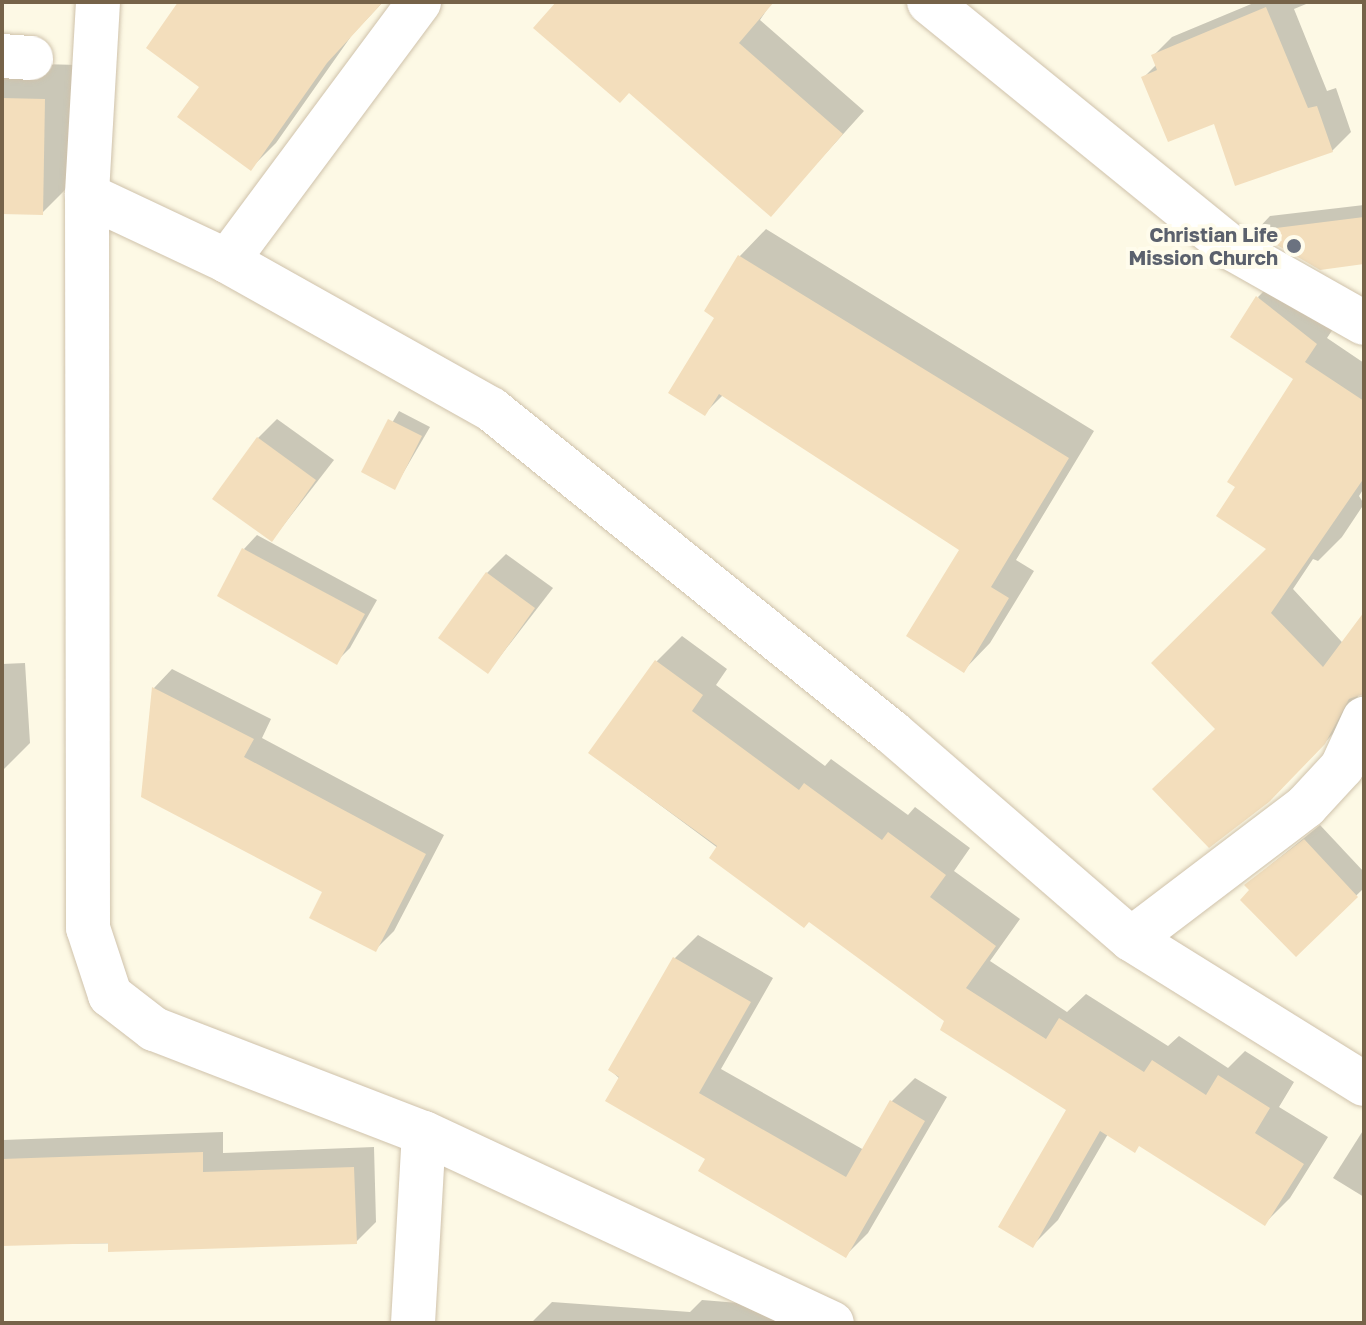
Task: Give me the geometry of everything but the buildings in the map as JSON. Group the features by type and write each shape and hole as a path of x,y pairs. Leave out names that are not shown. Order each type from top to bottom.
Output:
{"street":[{"path":"98,2 87,195 88,928 110,995 154,1029 424,1133 832,1323"},
{"path":"227,261 419,2"},
{"path":"929,2 1233,249 1363,322"},
{"path":"87,195 227,261 491,409 893,733 1131,939 1364,1084"},
{"path":"1131,939 1306,806 1342,767 1364,719"},
{"path":"413,1323 424,1133"}],"place":[{"name":"Christian Life Mission Church","path":"1294,246"}]}
